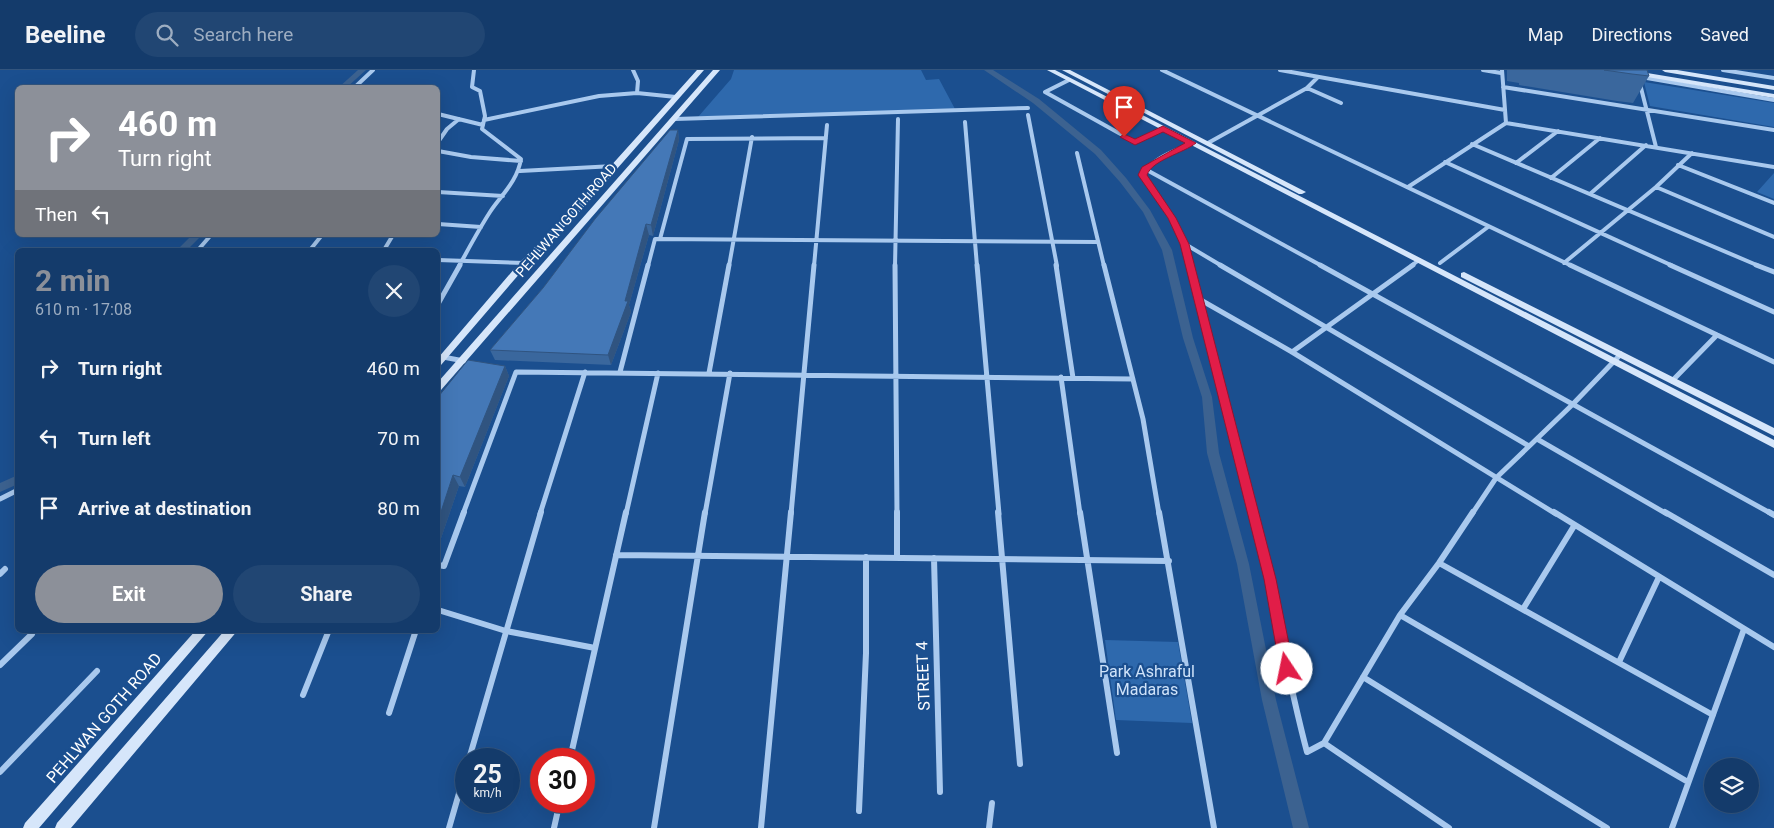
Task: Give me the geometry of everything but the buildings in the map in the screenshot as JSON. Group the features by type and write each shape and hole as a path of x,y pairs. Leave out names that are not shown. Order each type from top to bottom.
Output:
{"main road":[{"name":"PEHLWAN GOTH ROAD","path":"440,360 524,263 701,70"},
{"name":"PEHLWAN GOTH ROAD","path":"440,386 717,70"},
{"path":"1050,70 1192,143 1440,264 1774,432"},
{"path":"1065,70 1208,143 1371,231 1419,260 1774,444"},
{"path":"1617,70 1774,98"},
{"path":"1666,70 1774,86"},
{"path":"1685,70 1774,86"},
{"path":"1639,73 1774,92"},
{"name":"PEHLWAN GOTH ROAD","path":"30,828 200,633"},
{"path":"62,828 229,633"}],"street":[{"path":"357,85 373,70"},
{"path":"440,300 488,214 520,171 521,159 482,128 485,116 480,91 472,87 474,70"},
{"path":"633,70 638,80 637,93"},
{"path":"1162,70 1774,362"},
{"path":"1280,70 1505,110"},
{"path":"1483,70 1502,71 1506,123"},
{"path":"1723,70 1774,78"},
{"path":"1609,72 1639,73 1774,98"},
{"path":"1639,73 1656,147"},
{"path":"1208,143 1308,88 1318,76"},
{"path":"1069,80 1045,92 1135,142 1163,128"},
{"path":"1504,87 1774,130"},
{"path":"1308,88 1341,103"},
{"path":"484,120 599,96 637,93 676,97"},
{"path":"675,119 710,120 1028,108"},
{"path":"440,114 483,125"},
{"path":"1028,115 1053,242 1073,378"},
{"path":"440,138 458,119"},
{"path":"897,558 895,241 898,119"},
{"path":"965,122 1020,764"},
{"path":"1408,187 1506,123 1774,167"},
{"path":"762,828 827,125"},
{"path":"1516,163 1558,131"},
{"path":"660,239 687,139 752,137 826,138"},
{"path":"708,373 752,137"},
{"path":"1551,178 1600,138"},
{"path":"1192,143 1161,158 1145,169 1143,175 1172,218 1184,244 1270,579 1290,687 1307,752 1324,743 1400,615 1439,562 1496,478 1572,405 1621,354"},
{"path":"1472,144 1774,272"},
{"path":"1590,194 1646,145"},
{"path":"440,151 471,157 521,161"},
{"path":"1078,153 1098,242 1143,419 1214,828"},
{"path":"1564,263 1656,187 1692,153"},
{"path":"1445,162 1774,312"},
{"path":"1678,165 1774,203"},
{"path":"520,171 614,166"},
{"path":"1145,169 1374,293 1572,405 1774,515"},
{"path":"1656,187 1774,236"},
{"path":"440,192 503,196"},
{"path":"440,224 481,227"},
{"path":"1440,264 1488,227"},
{"path":"200,248 209,237"},
{"path":"312,248 320,237"},
{"path":"385,248 392,237"},
{"path":"620,372 655,239 1098,242"},
{"path":"1184,244 1529,446"},
{"path":"440,260 524,263"},
{"path":"1292,352 1419,260"},
{"path":"1199,299 1292,352 1774,647"},
{"path":"1672,381 1716,335"},
{"path":"440,360 471,362"},
{"path":"507,370 516,372 1133,379"},
{"path":"440,565 444,566 516,372"},
{"path":"472,748 546,494 585,372"},
{"path":"572,748 658,373"},
{"path":"654,828 698,555 730,373"},
{"path":"1061,377 1086,560 1118,753"},
{"path":"1536,439 1774,576"},
{"path":"0,499 15,492"},
{"path":"1523,609 1574,526"},
{"path":"616,554 1169,561"},
{"path":"859,811 866,654 866,557"},
{"name":"STREET 4","path":"934,558 940,792"},
{"path":"1439,562 1713,715"},
{"path":"1619,662 1659,577"},
{"path":"440,611 506,631 595,648"},
{"path":"1400,615 1688,782"},
{"path":"1672,828 1744,629"},
{"path":"303,695 328,633"},
{"path":"389,713 415,633"},
{"path":"0,665 32,634"},
{"path":"0,772 97,671"},
{"path":"1363,677 1607,828"},
{"path":"1324,743 1449,828"},
{"path":"989,828 992,803"},
{"path":"449,828 455,807"},
{"path":"554,828 557,813"}],"green space":[{"path":"734,70 921,70 926,80 939,79 955,109 698,117 731,79"},
{"path":"1644,82 1774,103 1774,127 1650,106"},
{"path":"1774,173 1774,199 1757,192"},
{"name":"Park Ashraful Madaras","path":"1105,640 1178,642 1192,723 1116,720"}],"waterway":[{"path":"344,85 362,70"},
{"path":"988,70 1036,101 1098,152 1123,180 1147,212 1167,250 1188,338 1207,397 1213,453 1243,564 1269,700 1301,828"},
{"path":"184,248 195,237"},
{"path":"0,488 15,480"}],"route":[{"path":"1124,137 1135,142 1163,128 1192,143 1161,158 1145,169 1143,175 1172,218 1184,244 1270,579 1287,669"}]}
